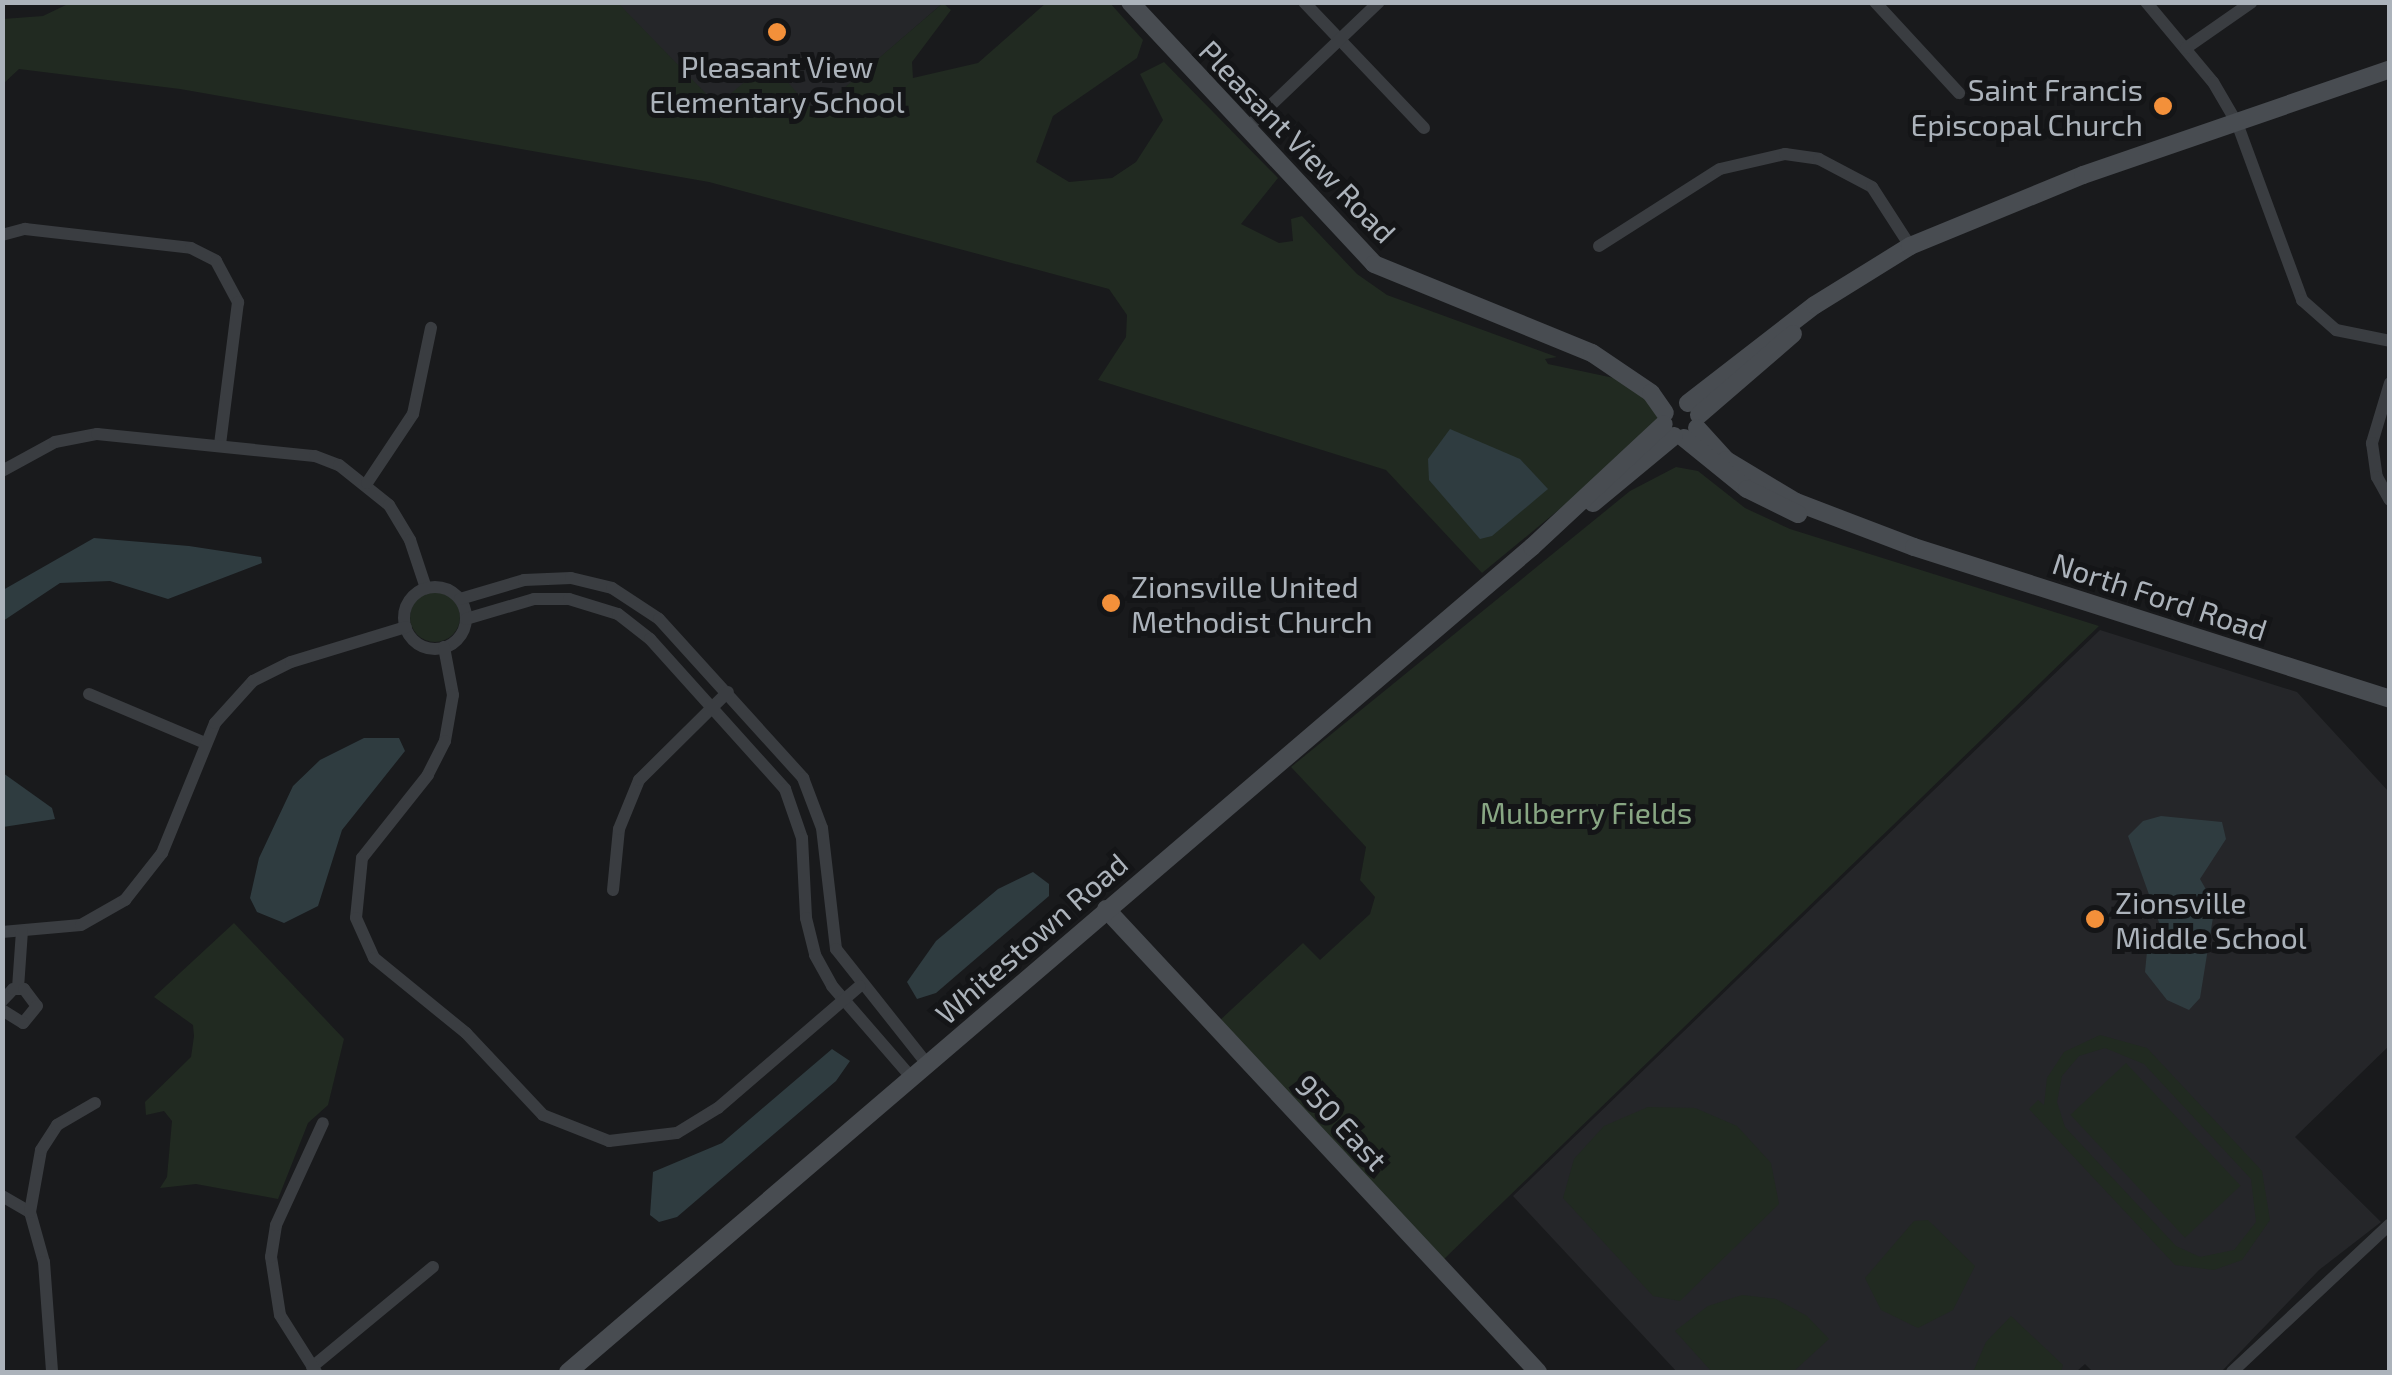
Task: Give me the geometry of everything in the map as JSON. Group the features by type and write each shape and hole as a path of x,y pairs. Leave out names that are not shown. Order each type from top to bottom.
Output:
{"street":[{"name":"Pleasant View Road","path":"1130,2 1374,264 1592,353 1651,393 1682,423"},
{"path":"1304,2 1424,128"},
{"path":"1246,128 1379,2"},
{"path":"1874,2 1958,94"},
{"path":"2146,2 2186,48 2237,123 2302,300 2336,330 2390,341"},
{"path":"2186,48 2252,2"},
{"path":"1682,423 1854,280 1910,246 2083,176 2390,70"},
{"path":"1599,246 1720,168 1785,154 1819,159 1872,187 1887,201 1910,246"},
{"path":"2,235 25,229 172,246 201,250 216,261 238,302 220,444"},
{"path":"367,483 414,414 432,328"},
{"path":"2390,383 2372,442 2378,477 2390,500"},
{"name":"Whitestown Road","path":"1532,547 1629,475 1682,423"},
{"name":"Whitestown Road","path":"568,1372 1106,908 1682,423"},
{"name":"North Ford Road","path":"1682,423 1726,460 1779,492 1914,547 2390,699"},
{"path":"2,471 56,442 97,434 316,456 367,483 404,526 426,588"},
{"path":"460,599 546,577 602,584 660,619 728,692 811,792 824,837 830,929 860,986 927,1064"},
{"path":"426,588 446,589 460,599 466,619 458,638 444,647 422,646 406,627 407,606 426,588"},
{"path":"466,619 540,598 594,604 636,626 712,706 793,806 811,943 844,1000 912,1078"},
{"path":"2,932 81,924 125,900 162,853 205,743 230,702 261,676 406,627"},
{"path":"444,647 453,695 445,742 428,774 362,858 356,918 374,958 466,1033 543,1115 609,1141 643,1141 683,1130 718,1108 860,986"},
{"path":"613,890 619,829 632,794 654,761 728,692"},
{"path":"90,694 205,743"},
{"name":"950 East","path":"1106,908 1538,1372"},
{"path":"2,1001 18,988 22,931"},
{"path":"2,1010 17,1024 33,1017 37,1000 18,988"},
{"path":"52,1372 44,1262 30,1212 41,1150 56,1125 95,1103"},
{"path":"323,1123 276,1225 271,1256 280,1315 314,1370 433,1267"},
{"path":"2,1196 30,1212"},
{"path":"2232,1372 2390,1224"}],"shaded area":[{"name":"Pleasant View Elementary School","path":"617,3 943,3 823,107 717,106"},
{"path":"1450,429 1520,459 1548,489 1492,536 1480,539 1429,480 1428,459"},
{"path":"94,538 189,546 261,557 262,563 168,599 110,581 60,583 3,621 3,590"},
{"name":"Zionsville Middle School","path":"2100,630 2297,692 2389,792 2389,1046 2295,1137 2381,1222 2319,1270 2221,1372 2093,1372 2085,1364 2076,1372 1677,1372 1513,1196"},
{"path":"364,738 399,738 405,751 342,830 318,906 284,923 257,912 250,898 259,858 293,786 320,760"},
{"path":"3,773 52,808 55,819 3,827"},
{"path":"2161,816 2222,822 2226,839 2200,879 2215,905 2200,998 2189,1010 2167,1000 2145,972 2148,941 2161,928 2128,836 2143,821"},
{"path":"1033,872 1049,884 1049,896 936,993 917,999 907,982 936,941 998,889"},
{"path":"832,1049 850,1061 836,1081 677,1217 659,1222 650,1215 653,1172 722,1143"}],"green space":[{"path":"617,2 717,105 770,61 808,106 822,107 943,3 951,10 912,62 913,78 978,63 1046,3 1110,3 1143,40 1137,58 1053,116 1036,162 1069,182 1112,178 1136,162 1163,120 1140,74 1164,62 1278,178 1241,224 1279,243 1293,241 1291,219 1302,216 1357,274 1387,295 1557,357 1545,359 1548,364 1628,381 1658,411 1657,420 1647,437 1482,573 1386,470 1098,380 1126,337 1127,315 1109,289 709,182 180,89 19,69 3,84 3,19 43,16 70,3"},
{"name":"Mulberry Fields","path":"1676,467 1698,471 1745,508 1790,529 2099,626 1443,1260 1218,1022 1303,943 1320,960 1370,914 1375,897 1360,880 1366,847 1291,767 1630,491"},
{"path":"435,592 453,599 460,617 453,635 435,642 417,635 410,617 417,599"},
{"path":"234,923 344,1039 328,1105 308,1123 278,1199 196,1184 160,1188 167,1177 172,1121 164,1111 146,1115 145,1102 191,1057 194,1036 193,1025 154,997"},
{"path":"2100,1035 2147,1048 2262,1171 2270,1220 2242,1260 2214,1270 2175,1265 2029,1109 2038,1100 2044,1105 2047,1078 2064,1052","holes":["2105,1048 2144,1064 2251,1179 2256,1222 2234,1250 2200,1257 2176,1246 2065,1127 2057,1102 2062,1076 2079,1056"]},
{"path":"2126,1063 2241,1186 2185,1238 2070,1115"},
{"path":"1648,1107 1695,1108 1737,1126 1771,1163 1779,1204 1680,1301 1653,1296 1563,1198 1574,1159 1604,1126"},
{"path":"1928,1220 1975,1266 1953,1310 1918,1328 1881,1310 1865,1278 1914,1221"},
{"path":"1742,1295 1776,1299 1807,1316 1829,1339 1793,1372 1712,1372 1675,1331 1708,1306"},
{"path":"2011,1316 2063,1365 2061,1372 1973,1372 1986,1342"}],"place":[{"name":"Pleasant View Elementary School","path":"777,32"},
{"name":"Saint Francis Episcopal Church","path":"2163,106"},
{"name":"Zionsville United Methodist Church","path":"1111,603"},
{"name":"Zionsville Middle School","path":"2095,919"}]}
